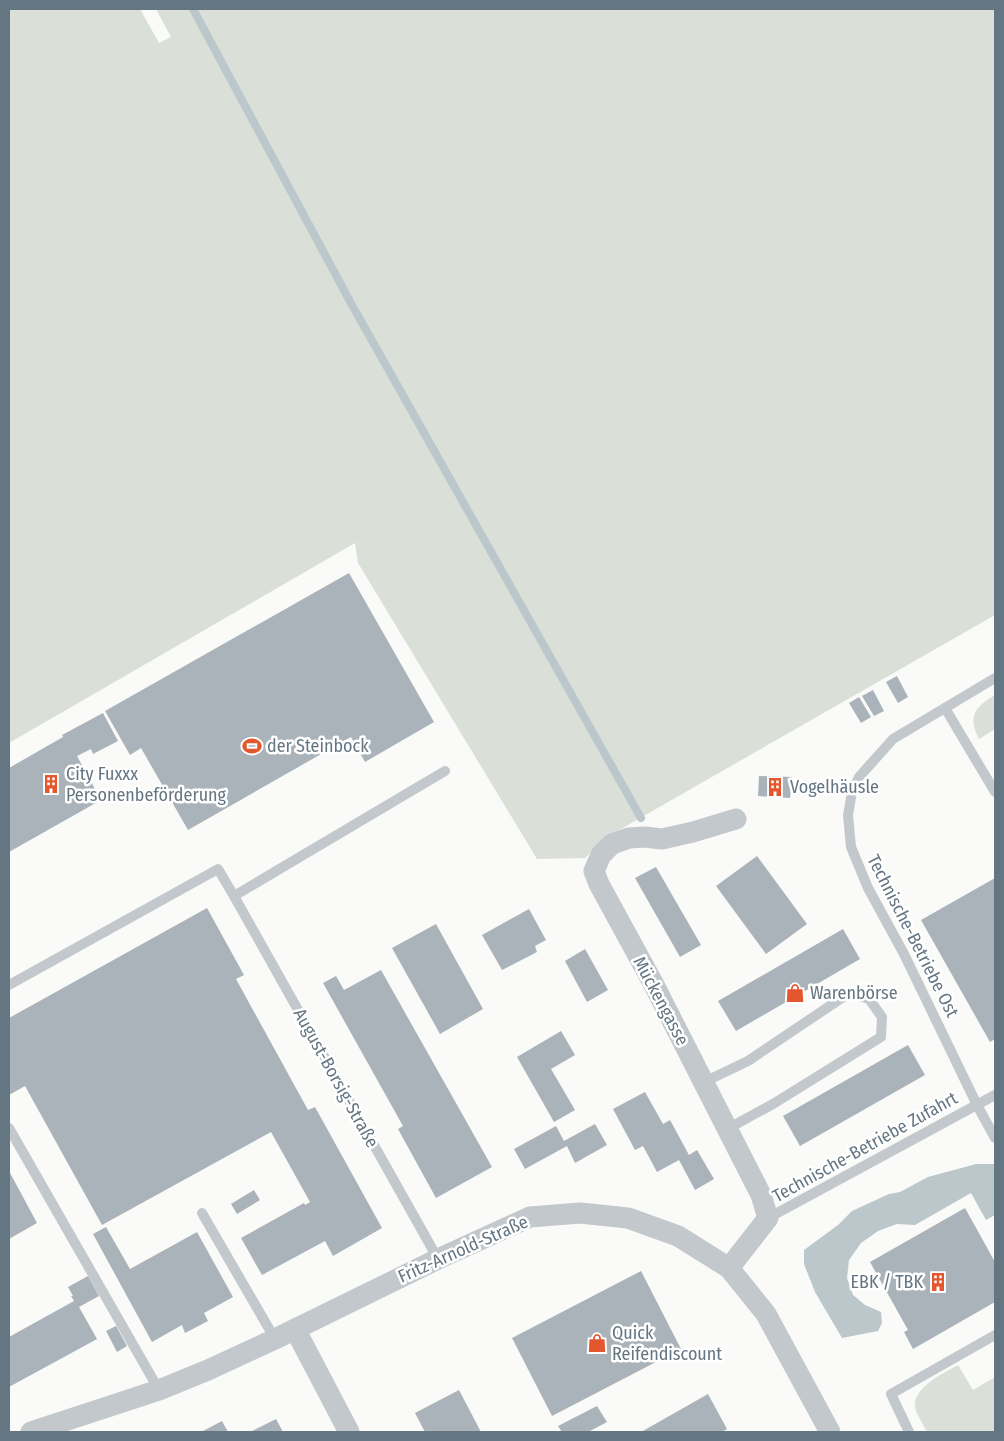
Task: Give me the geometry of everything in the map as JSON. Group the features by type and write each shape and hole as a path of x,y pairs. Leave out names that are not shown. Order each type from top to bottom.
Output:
{"street":[{"name":"Mückengasse","path":"736,820 662,839 629,838 612,844 601,855 594,871 599,884 653,983 761,1195 768,1218"},
{"name":"Fritz-Arnold-Straße","path":"31,1432 158,1390 208,1370 438,1259 530,1217 580,1213 628,1218 662,1230 678,1236 729,1268 766,1314 830,1432"},
{"path":"729,1268 768,1218"},
{"path":"296,1329 349,1432"}],"lane":[{"path":"995,678 945,708 995,792"},
{"name":"Technische-Betriebe Ost","path":"945,708 893,739 859,777 852,792 848,815 851,847 868,888 904,954 995,1138"},
{"path":"234,896 445,771"},
{"name":"August-Borsig-Straße","path":"9,985 218,869 438,1259"},
{"path":"704,1082 748,1061 849,993 869,998 882,1017 881,1037 773,1104 727,1129"},
{"path":"977,1104 995,1095"},
{"name":"Technische-Betriebe Zufahrt","path":"768,1218 977,1104"},
{"path":"9,1128 158,1390"},
{"path":"202,1213 275,1339"},
{"path":"908,1432 891,1394 995,1335"}],"shaded area":[{"path":"9,9 140,9 159,43 171,37 156,9 995,9 995,615 607,837 585,858 537,859 358,563 355,543 9,743","holes":["231,79 584,714 352,305"]},
{"path":"995,695 995,729 979,739 975,731 975,713 982,704"},
{"path":"976,1164 995,1164 995,1215 986,1220 971,1193 915,1225 897,1224 878,1231 861,1243 849,1260 847,1278 853,1295 865,1305 881,1312 882,1323 878,1331 842,1338 815,1292 804,1264 804,1250 838,1225 852,1211 889,1194 900,1192 928,1177"},
{"path":"958,1365 973,1390 995,1377 995,1432 927,1432 918,1416 915,1407 919,1393 930,1382"}],"building":[{"path":"349,573 434,722 365,762 351,737 188,830 141,748 130,755 105,711"},
{"path":"897,676 908,697 898,703 886,682"},
{"path":"873,690 884,711 874,716 862,696"},
{"path":"859,697 871,717 861,723 849,703"},
{"name":"City Fuxxx Personenbeförderung","path":"103,713 118,741 93,754 91,749 77,756 101,800 9,852 9,768 63,737 62,735"},
{"name":"Vogelhäusle","path":"759,776 792,777 790,798 758,796"},
{"path":"757,856 807,924 766,954 716,886"},
{"path":"656,867 701,945 680,957 635,878"},
{"path":"995,878 995,1039 990,1042 921,920"},
{"path":"207,908 244,975 236,979 308,1110 315,1107 382,1228 333,1256 325,1241 262,1275 241,1238 304,1203 305,1205 310,1202 271,1132 102,1225 25,1086 9,1095 9,1018"},
{"path":"529,909 546,940 535,946 537,952 502,970 482,935"},
{"path":"436,924 483,1009 440,1034 392,948"},
{"path":"843,929 860,959 736,1031 718,1001"},
{"path":"585,949 608,990 587,1002 565,961"},
{"path":"381,970 492,1167 436,1198 398,1129 403,1126 323,983 336,976 344,990"},
{"path":"561,1031 575,1055 551,1069 575,1110 554,1122 517,1057"},
{"path":"908,1045 925,1075 800,1146 783,1116"},
{"path":"645,1092 663,1124 670,1120 689,1155 697,1150 714,1179 695,1190 679,1160 657,1172 643,1146 635,1150 613,1109"},
{"path":"595,1124 607,1145 575,1163 567,1146 525,1169 514,1149 556,1126 564,1141"},
{"path":"9,1171 37,1223 9,1239"},
{"path":"254,1190 260,1200 237,1214 231,1204"},
{"name":"EBK / TBK","path":"965,1208 995,1262 995,1302 913,1349 904,1332 908,1330 870,1262"},
{"path":"106,1227 130,1269 197,1232 233,1297 204,1313 208,1321 185,1333 182,1325 152,1342 93,1234"},
{"name":"Quick Reifendiscount","path":"641,1271 681,1349 552,1416 512,1338"},
{"path":"88,1276 99,1296 79,1307 97,1339 9,1387 9,1337 74,1301 68,1287"},
{"path":"116,1326 127,1346 117,1352 106,1331"},
{"path":"459,1390 481,1432 425,1432 415,1413"},
{"path":"708,1394 727,1429 722,1432 641,1432"},
{"path":"597,1406 607,1422 588,1432 562,1432 558,1426"},
{"path":"276,1419 283,1432 250,1432"},
{"path":"222,1421 228,1432 201,1432"}],"waterway":[{"path":"193,9 352,305 641,818"}],"place":[{"name":"der Steinbock","path":"252,746"},
{"name":"City Fuxxx Personenbeförderung","path":"51,784"},
{"name":"Vogelhäusle","path":"775,787"},
{"name":"Warenbörse","path":"795,993"},
{"name":"EBK / TBK","path":"938,1282"},
{"name":"Quick Reifendiscount","path":"597,1343"}]}
